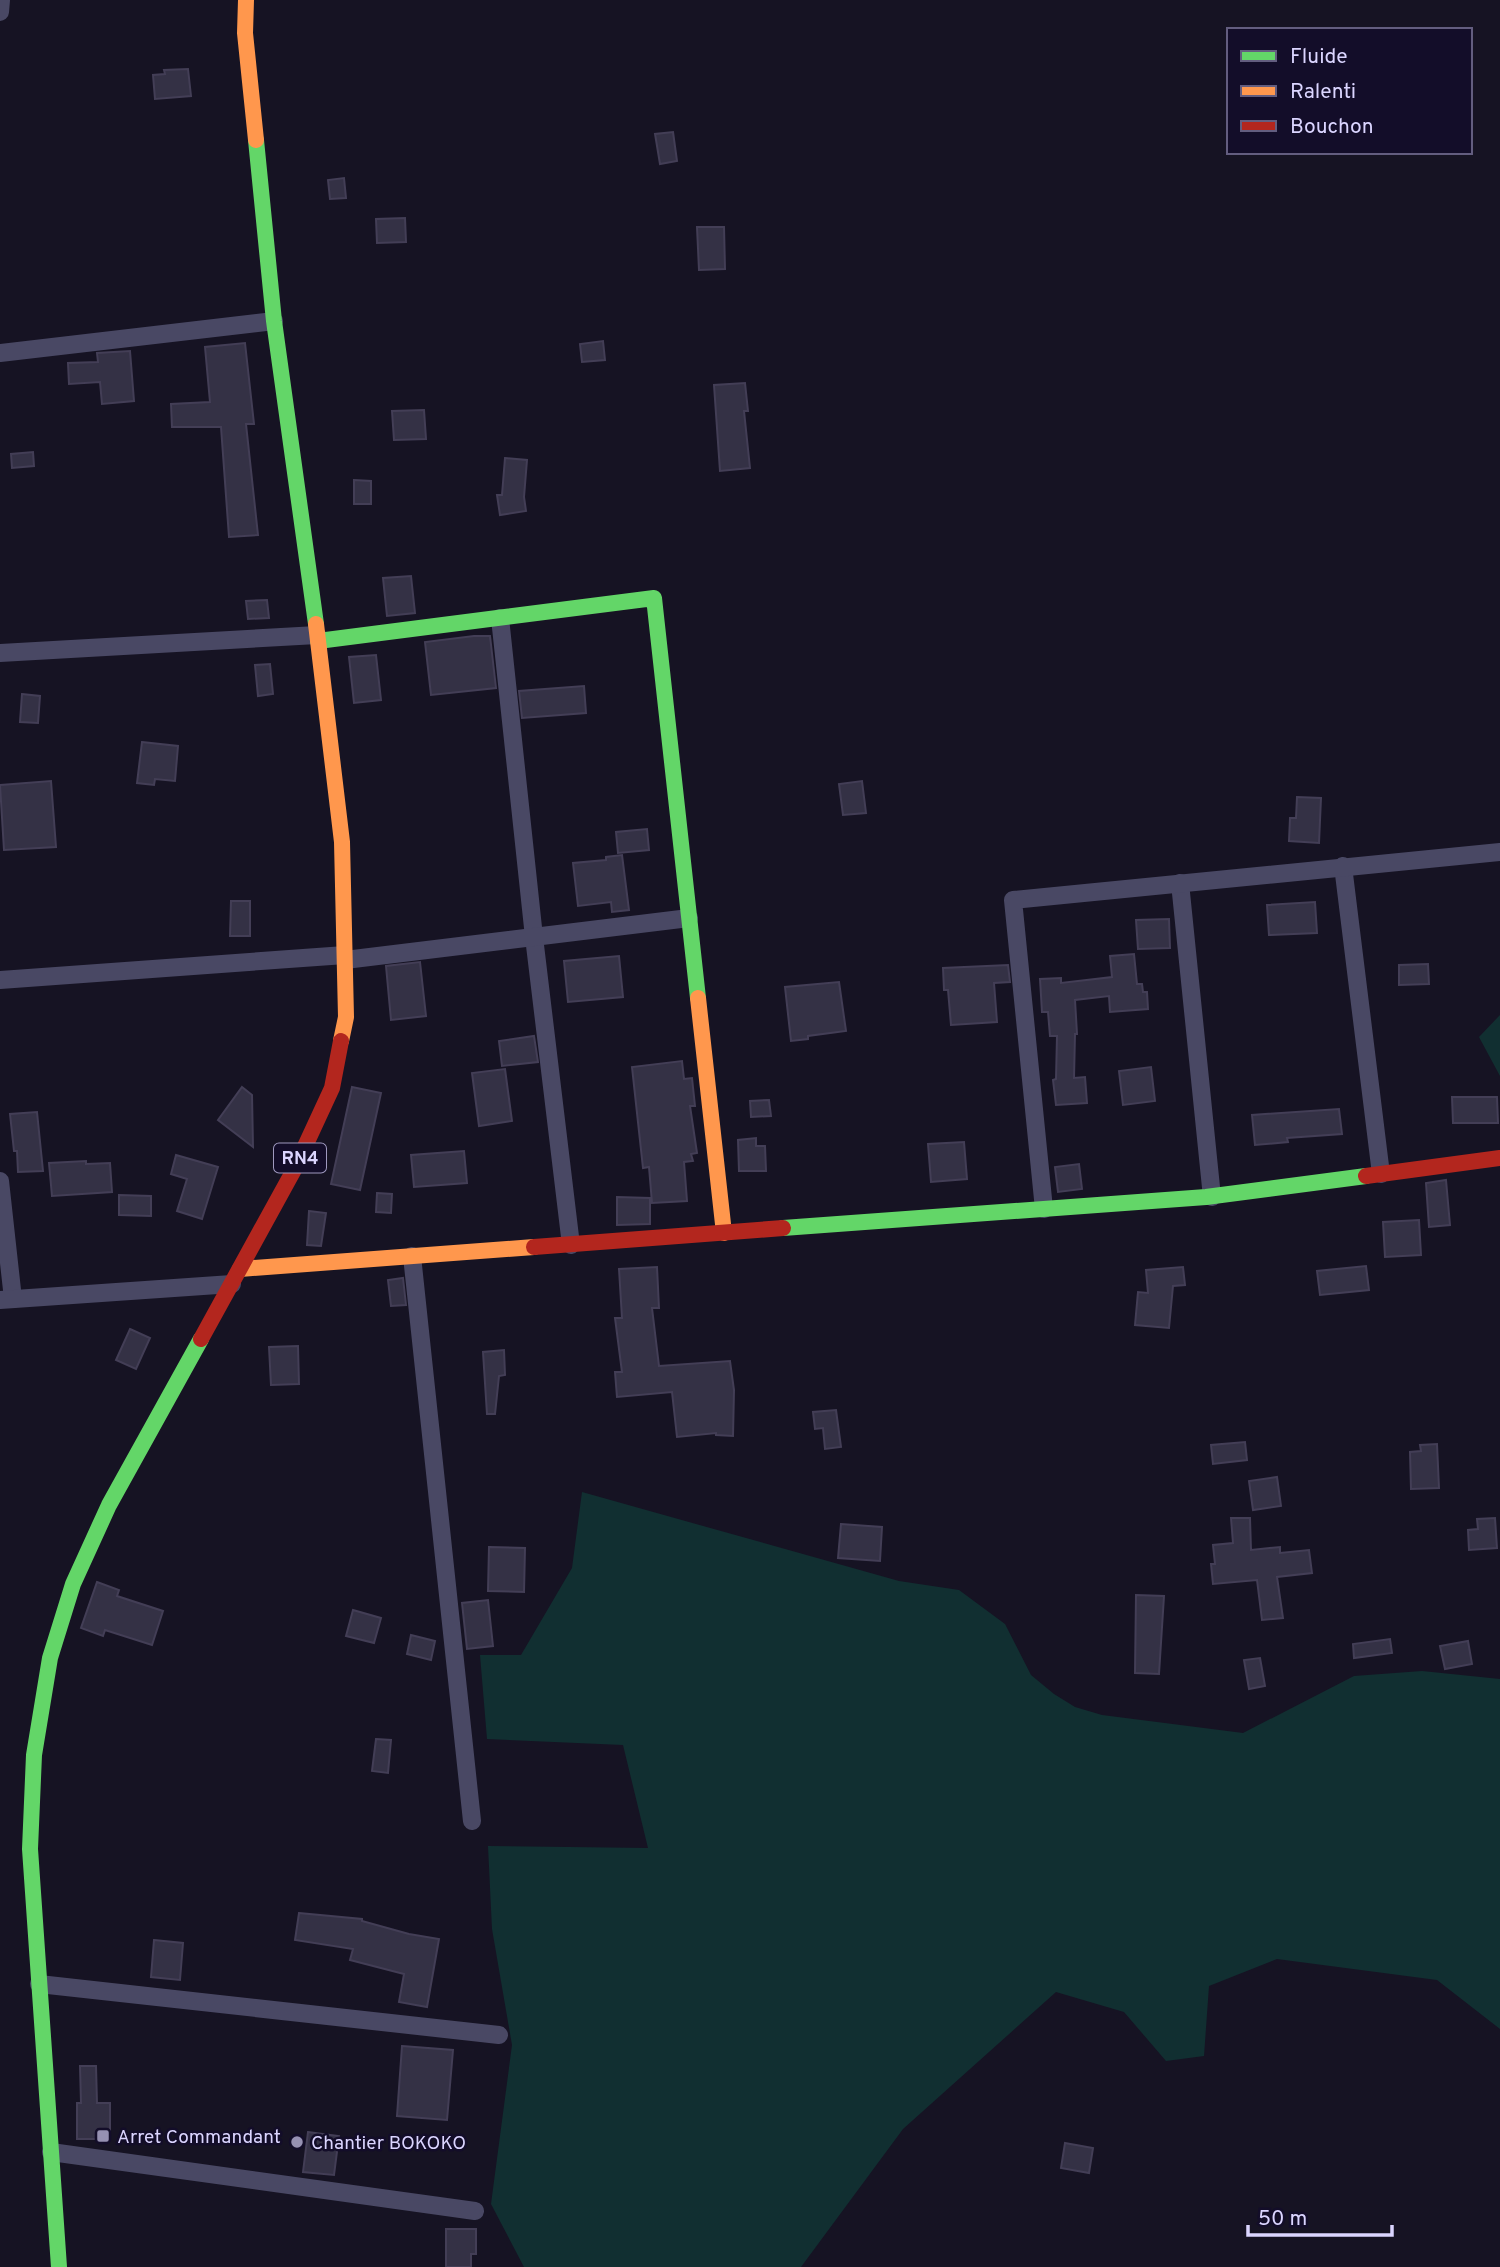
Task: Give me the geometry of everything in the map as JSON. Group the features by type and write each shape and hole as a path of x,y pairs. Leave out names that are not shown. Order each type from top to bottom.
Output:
{"main road":[{"name":"RN4","path":"59,2267 30,1849 34,1755 50,1658 73,1584 109,1505 295,1168 332,1088 346,1017 342,842 274,321 245,33 246,0"},
{"path":"317,638 654,598 724,1233"},
{"path":"236,1277 412,1256 1212,1197 1500,1158"}],"street":[{"path":"0,12 1,0"},
{"path":"0,353 274,321"},
{"path":"500,618 534,937 571,1245"},
{"path":"0,653 317,638"},
{"path":"1044,1209 1013,900 1500,852"},
{"path":"1343,866 1381,1174"},
{"path":"1180,883 1212,1197"},
{"path":"0,980 345,957 689,918"},
{"path":"0,1181 6,1299 236,1277"},
{"path":"412,1256 472,1821"},
{"path":"39,1984 499,2035"},
{"path":"51,2152 475,2211"}],"green space":[{"path":"1500,1015 1500,1076 1479,1037"},
{"path":"582,1492 899,1581 959,1590 1005,1624 1031,1675 1075,1707 1102,1715 1243,1733 1354,1676 1422,1671 1500,1679 1500,2029 1437,1980 1277,1959 1209,1986 1204,2056 1166,2061 1124,2012 1056,1992 903,2129 801,2267 524,2267 491,2204 512,2045 492,1929 488,1846 648,1848 623,1745 487,1739 480,1655 521,1655 572,1568"}],"building":[{"path":"188,69 191,96 155,99 153,75 165,74 164,70"},
{"path":"673,132 677,161 660,164 655,134"},
{"path":"344,178 346,198 330,199 328,180"},
{"path":"405,218 406,242 377,243 376,219"},
{"path":"697,227 724,227 725,269 699,270"},
{"path":"603,341 605,360 582,362 580,344"},
{"path":"245,343 254,424 246,424 258,535 229,537 221,427 172,427 171,404 210,402 205,347"},
{"path":"130,351 134,401 102,404 100,382 69,384 68,363 98,362 97,353"},
{"path":"745,383 748,411 744,411 750,468 720,471 714,385"},
{"path":"424,410 426,439 394,440 392,411"},
{"path":"33,452 34,466 12,468 11,454"},
{"path":"505,458 527,460 524,497 526,511 500,515 497,495 502,495"},
{"path":"354,480 371,481 371,504 354,504"},
{"path":"411,576 415,613 387,616 383,578"},
{"path":"267,600 269,618 248,619 246,601"},
{"path":"490,636 496,688 431,695 425,642"},
{"path":"376,655 381,700 354,703 349,657"},
{"path":"270,664 273,694 258,696 255,665"},
{"path":"584,686 586,713 522,718 519,691"},
{"path":"22,694 40,696 38,723 20,722"},
{"path":"142,742 178,746 175,781 155,779 154,785 137,783"},
{"path":"51,781 56,847 4,850 0,785"},
{"path":"862,781 866,813 843,815 839,784"},
{"path":"1297,797 1321,798 1319,843 1289,841 1290,818 1296,818"},
{"path":"647,829 649,850 618,853 616,832"},
{"path":"622,855 629,910 612,912 611,902 578,906 573,863 606,860 606,857"},
{"path":"231,901 250,901 250,936 230,936"},
{"path":"1315,902 1317,933 1269,935 1267,905"},
{"path":"1169,919 1170,948 1138,949 1136,920"},
{"path":"1134,954 1137,984 1142,984 1143,992 1147,992 1148,1009 1110,1012 1109,996 1075,1000 1077,1034 1074,1078 1085,1077 1087,1103 1056,1105 1053,1080 1056,1079 1057,1036 1050,1036 1048,1012 1042,1012 1040,979 1061,978 1061,983 1112,977 1110,956"},
{"path":"619,956 623,997 568,1002 564,961"},
{"path":"420,962 426,1016 391,1020 386,966"},
{"path":"1428,964 1429,984 1399,985 1399,965"},
{"path":"1008,965 1010,982 994,983 997,1022 951,1025 943,968"},
{"path":"839,982 846,1031 791,1041 785,987"},
{"path":"534,1036 538,1062 502,1066 499,1041"},
{"path":"682,1061 684,1079 692,1078 695,1106 690,1106 697,1153 691,1154 693,1161 684,1162 687,1201 652,1203 649,1167 643,1168 632,1067"},
{"path":"1151,1067 1155,1101 1123,1105 1119,1071"},
{"path":"505,1069 512,1121 479,1126 472,1073"},
{"path":"242,1087 252,1095 253,1147 218,1120"},
{"path":"352,1087 381,1093 360,1190 331,1184"},
{"path":"1452,1097 1497,1097 1498,1123 1453,1123"},
{"path":"769,1100 771,1116 751,1117 750,1101"},
{"path":"1339,1109 1342,1134 1287,1138 1288,1142 1255,1145 1252,1115"},
{"path":"37,1112 43,1171 18,1172 10,1114"},
{"path":"756,1138 756,1146 765,1146 766,1171 739,1171 738,1140"},
{"path":"964,1142 967,1179 931,1182 928,1144"},
{"path":"464,1151 467,1183 414,1187 411,1155"},
{"path":"176,1155 218,1167 202,1219 177,1211 187,1179 171,1174"},
{"path":"86,1161 86,1164 110,1163 112,1192 52,1196 49,1163"},
{"path":"1079,1164 1082,1189 1058,1192 1055,1167"},
{"path":"1446,1180 1450,1225 1429,1227 1426,1183"},
{"path":"377,1193 392,1194 391,1213 376,1212"},
{"path":"119,1195 151,1196 151,1216 119,1215"},
{"path":"617,1197 650,1198 650,1224 617,1225"},
{"path":"309,1211 326,1213 321,1246 307,1245"},
{"path":"1419,1220 1421,1255 1385,1257 1383,1222"},
{"path":"1366,1266 1369,1290 1320,1295 1317,1271"},
{"path":"657,1267 659,1308 652,1308 659,1366 730,1361 734,1390 733,1436 716,1433 677,1437 672,1392 617,1397 615,1372 622,1372 615,1318 622,1318 619,1269"},
{"path":"1183,1267 1185,1285 1173,1286 1169,1328 1135,1325 1138,1292 1148,1293 1146,1270"},
{"path":"403,1278 406,1305 391,1306 388,1280"},
{"path":"130,1329 150,1338 136,1369 116,1360"},
{"path":"298,1346 299,1384 271,1385 269,1347"},
{"path":"504,1350 505,1375 499,1376 495,1414 487,1414 483,1352"},
{"path":"836,1410 841,1447 825,1449 823,1428 815,1429 813,1412"},
{"path":"1245,1442 1247,1460 1213,1464 1211,1445"},
{"path":"1437,1444 1439,1488 1411,1489 1410,1452 1421,1451 1420,1445"},
{"path":"1277,1477 1281,1506 1253,1510 1249,1481"},
{"path":"1231,1518 1250,1518 1251,1550 1280,1547 1280,1553 1309,1550 1312,1573 1277,1577 1283,1618 1262,1620 1257,1580 1213,1584 1213,1545 1233,1543"},
{"path":"1495,1518 1497,1548 1469,1550 1468,1530 1478,1529 1477,1519"},
{"path":"841,1524 882,1527 880,1561 838,1558"},
{"path":"489,1547 525,1548 524,1592 488,1591"},
{"path":"97,1582 119,1590 117,1596 163,1611 152,1645 105,1630 103,1636 81,1628"},
{"path":"1136,1595 1164,1596 1159,1674 1135,1673"},
{"path":"488,1600 493,1646 467,1649 462,1603"},
{"path":"353,1610 381,1618 374,1643 346,1636"},
{"path":"411,1635 435,1641 431,1660 407,1654"},
{"path":"1390,1639 1392,1653 1354,1658 1353,1644"},
{"path":"1468,1641 1472,1664 1445,1669 1440,1646"},
{"path":"1260,1658 1265,1686 1249,1689 1244,1660"},
{"path":"376,1739 391,1740 388,1773 372,1771"},
{"path":"299,1913 362,1919 409,1934 439,1939 427,2007 399,2002 404,1974 350,1960 353,1949 295,1940"},
{"path":"154,1940 183,1943 180,1980 151,1977"},
{"path":"402,2046 453,2050 447,2120 397,2116"},
{"path":"80,2066 96,2066 97,2103 110,2103 110,2139 77,2139 77,2103 81,2103"},
{"path":"308,2132 339,2136 334,2175 303,2172"},
{"path":"1065,2143 1093,2148 1089,2173 1061,2168"},
{"path":"446,2229 476,2229 476,2254 471,2254 471,2267 446,2267"}],"traffic: fast":[{"path":"256,140 274,321 316,624"},
{"path":"318,641 654,598 698,998"},
{"path":"783,1228 1206,1197 1366,1176"},
{"path":"59,2267 30,1849 34,1755 50,1658 73,1584 109,1505 201,1339"}],"traffic: slow":[{"path":"246,0 245,33 256,140"},
{"path":"316,624 342,842 346,1017 341,1041"},
{"path":"698,998 724,1233"},
{"path":"240,1269 534,1247"}],"traffic: jam":[{"path":"201,1339 295,1168 332,1088 341,1041"},
{"path":"1366,1176 1500,1158"},
{"path":"534,1247 783,1228"}],"place":[{"name":"Arret Commandant","path":"103,2136"},
{"name":"Chantier BOKOKO","path":"297,2142"}]}
